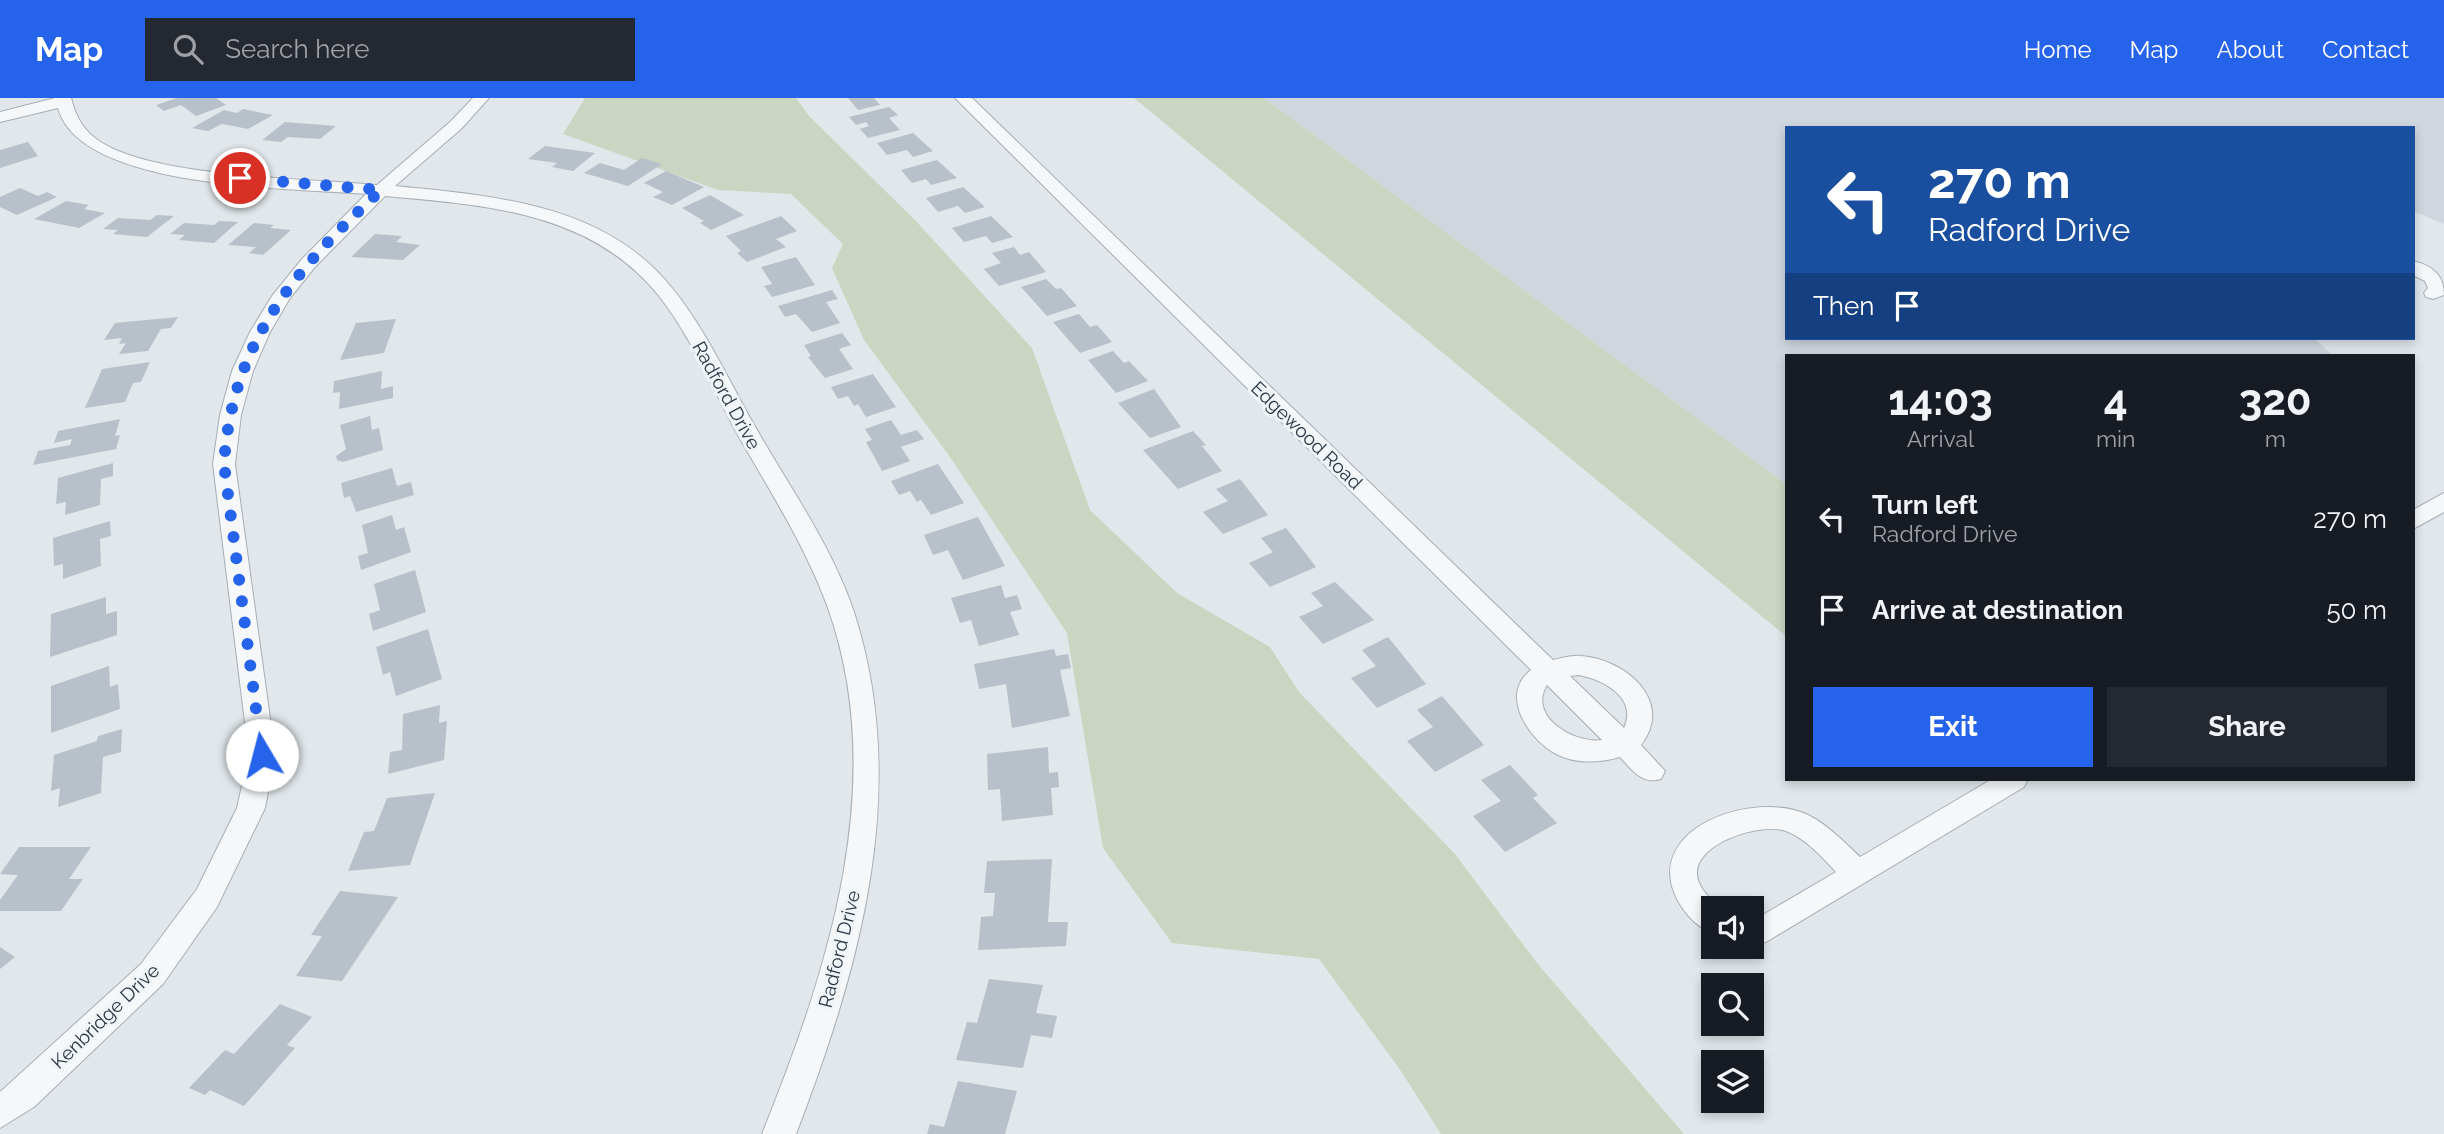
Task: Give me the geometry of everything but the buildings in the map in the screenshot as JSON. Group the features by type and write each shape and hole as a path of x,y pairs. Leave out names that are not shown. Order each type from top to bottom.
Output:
{"street":[{"name":"Kenbridge Drive","path":"0,1112 22,1096 152,974 207,898 251,808 262,755 224,464 226,433 235,388 258,334 286,288 330,238 481,98"},
{"name":"Edgewood Road","path":"963,98 1651,771"},
{"name":"Radford Drive","path":"63,100 72,123 82,135 108,153 146,166 187,173 381,190 489,203 557,218 600,236 647,268 678,307 821,564 849,636 862,696 866,785 861,855 836,971 804,1073 779,1134"},
{"path":"0,117 63,100"},
{"path":"2415,268 2433,278 2439,290 2439,296 2415,296"},
{"path":"2415,520 2444,500"},
{"path":"1570,665 1588,666 1614,676 1628,687 1637,700 1641,715 1635,734 1624,744 1609,750 1582,751 1564,746 1542,731 1532,718 1528,698 1535,680 1548,670 1570,665"},
{"path":"1764,929 2011,781"},
{"path":"1701,906 1686,889 1682,867 1687,852 1698,842 1745,817 1769,815 1794,821 1816,836 1857,873"}],"shaded area":[{"path":"1264,98 2444,98 2444,224 2415,212 2415,126 1785,126 1785,340 2316,340 2331,354 1785,354 1785,484"}],"green space":[{"path":"585,98 796,98 809,116 915,220 1032,348 1090,510 1177,593 1270,647 1299,692 1455,854 1537,963 1684,1134 1441,1134 1401,1071 1319,959 1172,943 1103,848 1067,633 950,457 864,340 832,268 843,244 791,194 718,190 563,134"},
{"path":"1134,98 1264,98 1785,484 1785,635"}],"route":[{"path":"240,178 381,190 330,238 286,288 258,334 235,388 226,433 224,464 262,755"}]}
